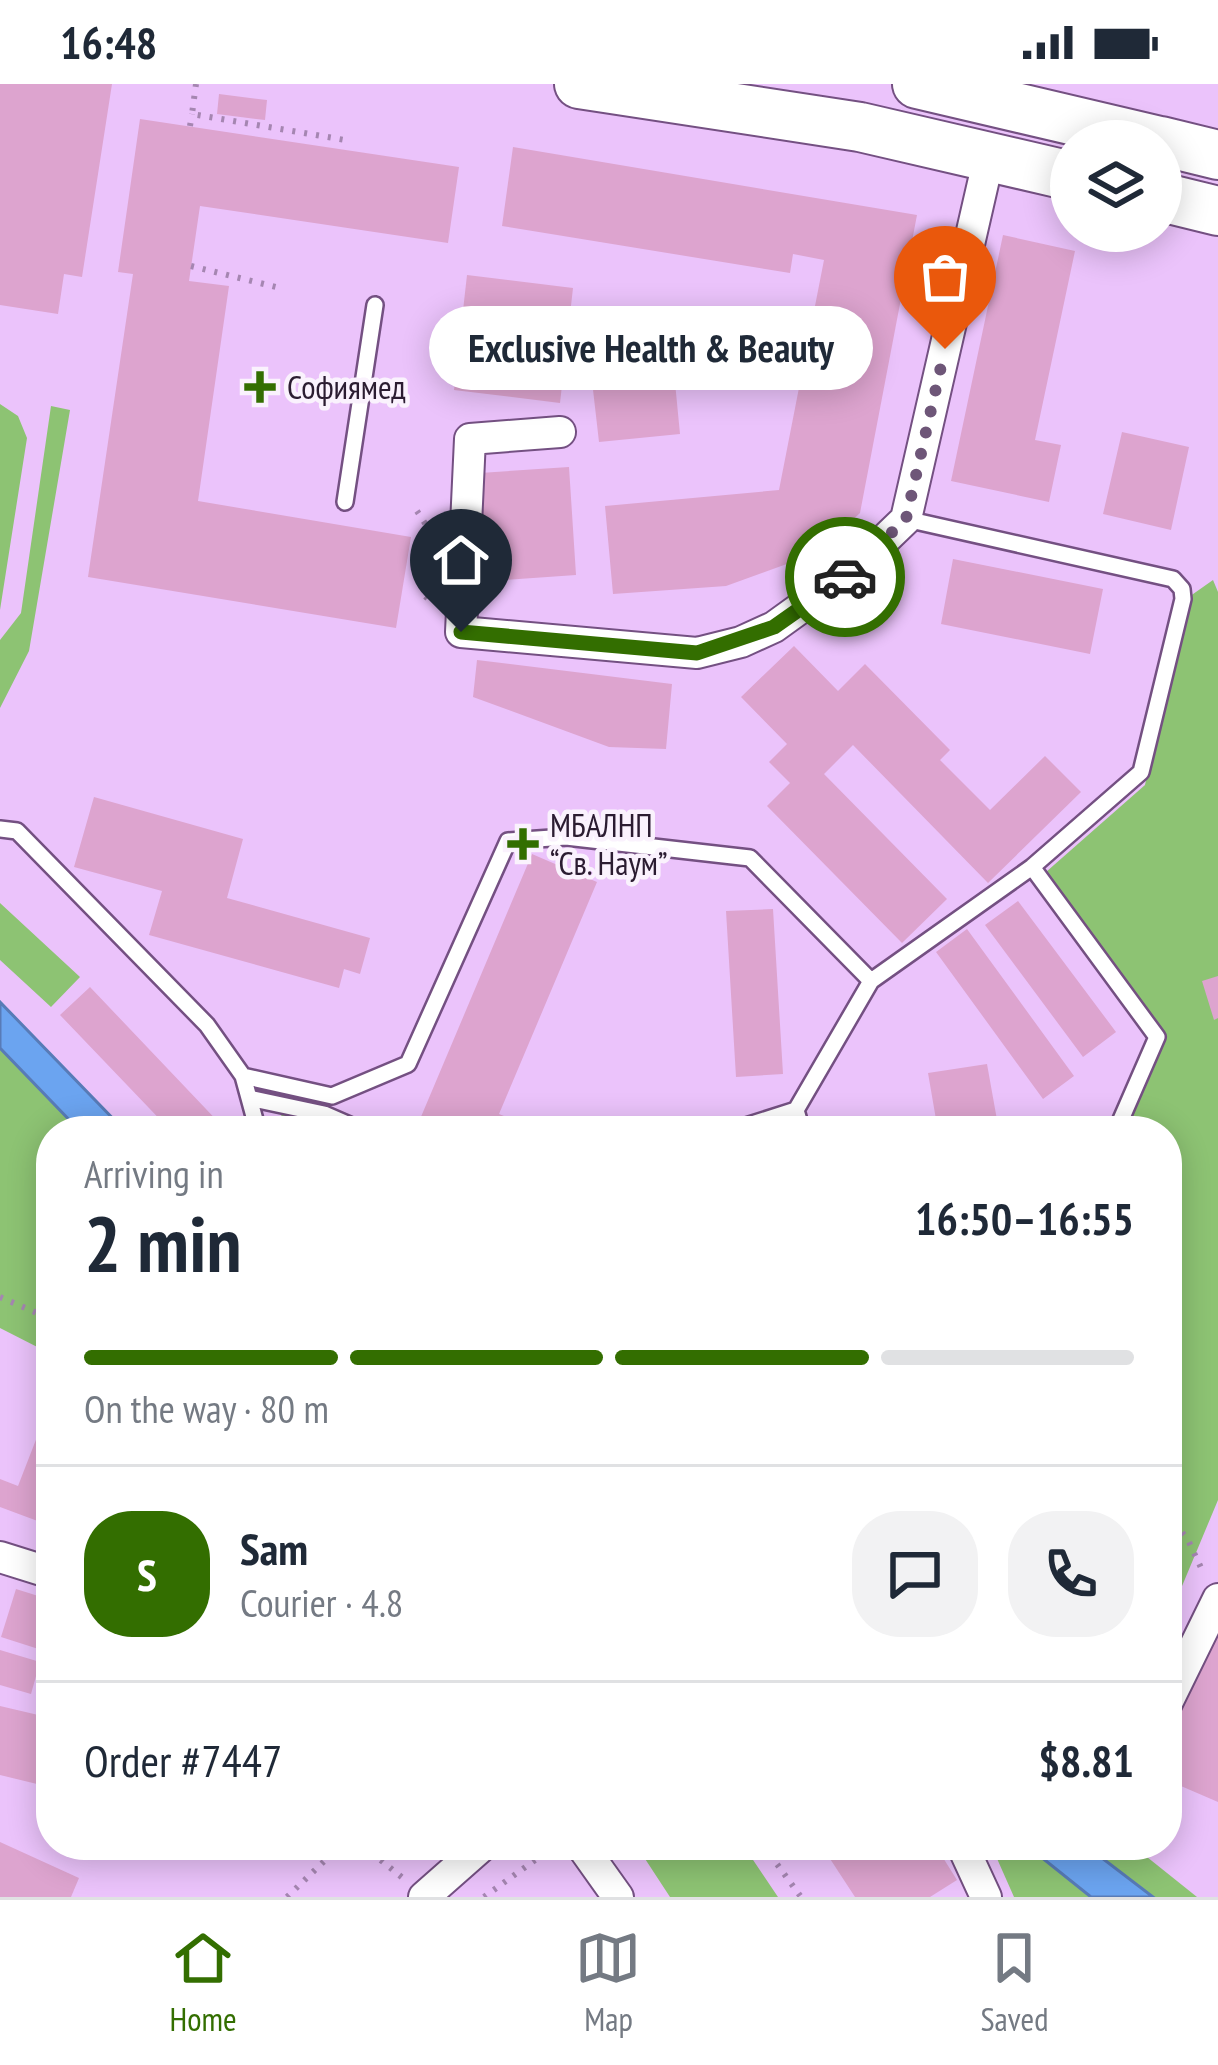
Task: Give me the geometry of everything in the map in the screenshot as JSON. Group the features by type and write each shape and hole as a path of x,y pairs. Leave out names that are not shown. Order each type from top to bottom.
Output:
{"main road":[{"path":"579,84 860,127 1050,171"},
{"path":"917,84 1070,120"},
{"path":"1182,146 1218,155"},
{"path":"1182,202 1218,211"}],"street":[{"path":"560,432 470,439 461,632 697,653 774,627 831,588 906,519 989,158"},
{"path":"0,1557 36,1568"},
{"path":"1182,1672 1217,1600"},
{"path":"425,1897 466,1860"},
{"path":"592,1860 618,1897"},
{"path":"969,1860 986,1897"}],"lane":[{"path":"346,502 375,305"},
{"path":"777,1116 796,1110 871,981 1032,867 1141,772 1182,589 1173,579 906,519"},
{"path":"0,829 17,831 191,1009 243,1076 254,1116"},
{"path":"243,1076 332,1096 408,1064 508,842 566,837 750,858 871,981"},
{"path":"1032,867 1156,1037 1122,1116"},
{"path":"249,1098 328,1116"},
{"path":"796,1110 798,1116"}],"path":[{"path":"190,126 196,84"},
{"path":"191,114 345,140"},
{"path":"191,266 284,289"},
{"path":"0,1297 36,1313"},
{"path":"1182,1533 1217,1600"},
{"path":"286,1897 324,1860"},
{"path":"380,1860 425,1897"},
{"path":"484,1897 535,1860"},
{"path":"774,1860 800,1897"}],"green space":[{"path":"0,404 18,416 27,438 0,610"},
{"path":"51,406 70,410 29,651 0,708 0,640 21,613"},
{"path":"1213,580 1218,592 1218,1500 1182,1586 1182,1116 1129,1116 1165,1037 1046,872 1145,785 1186,599"},
{"path":"0,903 80,977 51,1007 0,960"},
{"path":"0,1048 66,1116 36,1116 36,1346 0,1328"},
{"path":"284,1106 320,1116 281,1116"},
{"path":"646,1860 753,1860 778,1897 670,1897"},
{"path":"998,1860 1151,1860 1197,1897 1014,1897"}],"water":[{"path":"0,1002 110,1116 66,1116 0,1048"},
{"path":"1045,1860 1105,1860 1153,1897 1091,1897"}],"building":[{"path":"0,84 112,84 82,277 64,274 58,314 0,305"},
{"path":"219,94 267,100 265,120 217,114"},
{"path":"140,119 459,167 448,243 200,206 189,281 229,286 198,501 411,537 396,628 88,577 133,274 118,272"},
{"path":"513,147 917,215 860,513 817,553 726,586 613,594 605,506 779,490 824,260 793,254 790,273 502,226"},
{"path":"1003,235 1050,245 1050,252 1075,252 1035,440 1061,445 1049,502 951,481"},
{"path":"467,275 573,288 560,403 454,390"},
{"path":"674,372 680,434 599,442 592,381"},
{"path":"1122,432 1189,447 1171,530 1103,514"},
{"path":"569,467 576,575 488,581 480,473"},
{"path":"953,559 1103,589 1090,654 941,624"},
{"path":"794,646 838,691 865,664 950,750 940,760 990,810 1045,756 1081,792 988,883 853,745 824,774 947,899 902,943 767,806 790,783 769,762 787,744 741,697"},
{"path":"477,660 672,684 666,749 609,747 473,697"},
{"path":"94,797 243,839 227,898 370,938 360,974 344,969 339,988 149,935 162,891 74,867"},
{"path":"532,854 597,882 499,1114 504,1116 421,1116"},
{"path":"1018,901 1116,1032 1083,1057 985,925"},
{"path":"773,909 783,1074 736,1077 726,911"},
{"path":"967,929 1074,1076 1043,1099 936,952"},
{"path":"1218,976 1218,1018 1214,1020 1202,981"},
{"path":"90,987 213,1116 157,1116 60,1015"},
{"path":"987,1064 996,1116 935,1116 928,1073"},
{"path":"36,1440 36,1520 0,1507 0,1479 18,1486"},
{"path":"16,1589 36,1595 36,1648 1,1637"},
{"path":"1218,1617 1218,1802 1182,1786 1182,1700"},
{"path":"0,1650 36,1661 31,1694 0,1685"},
{"path":"0,1706 36,1714 36,1784 0,1775"},
{"path":"0,1842 79,1878 71,1897 0,1897"},
{"path":"831,1860 944,1860 957,1880 930,1897 855,1897"}],"way so far":[{"path":"845,577 906,519 945,349"}],"place":[{"name":"Exclusive Health & Beauty","path":"945,349"},
{"name":"Софиямед","path":"260,387"},
{"name":"MБАЛНП “Св. Наум”","path":"523,844"}],"route":[{"path":"461,632 697,653 774,627 845,577"}]}
